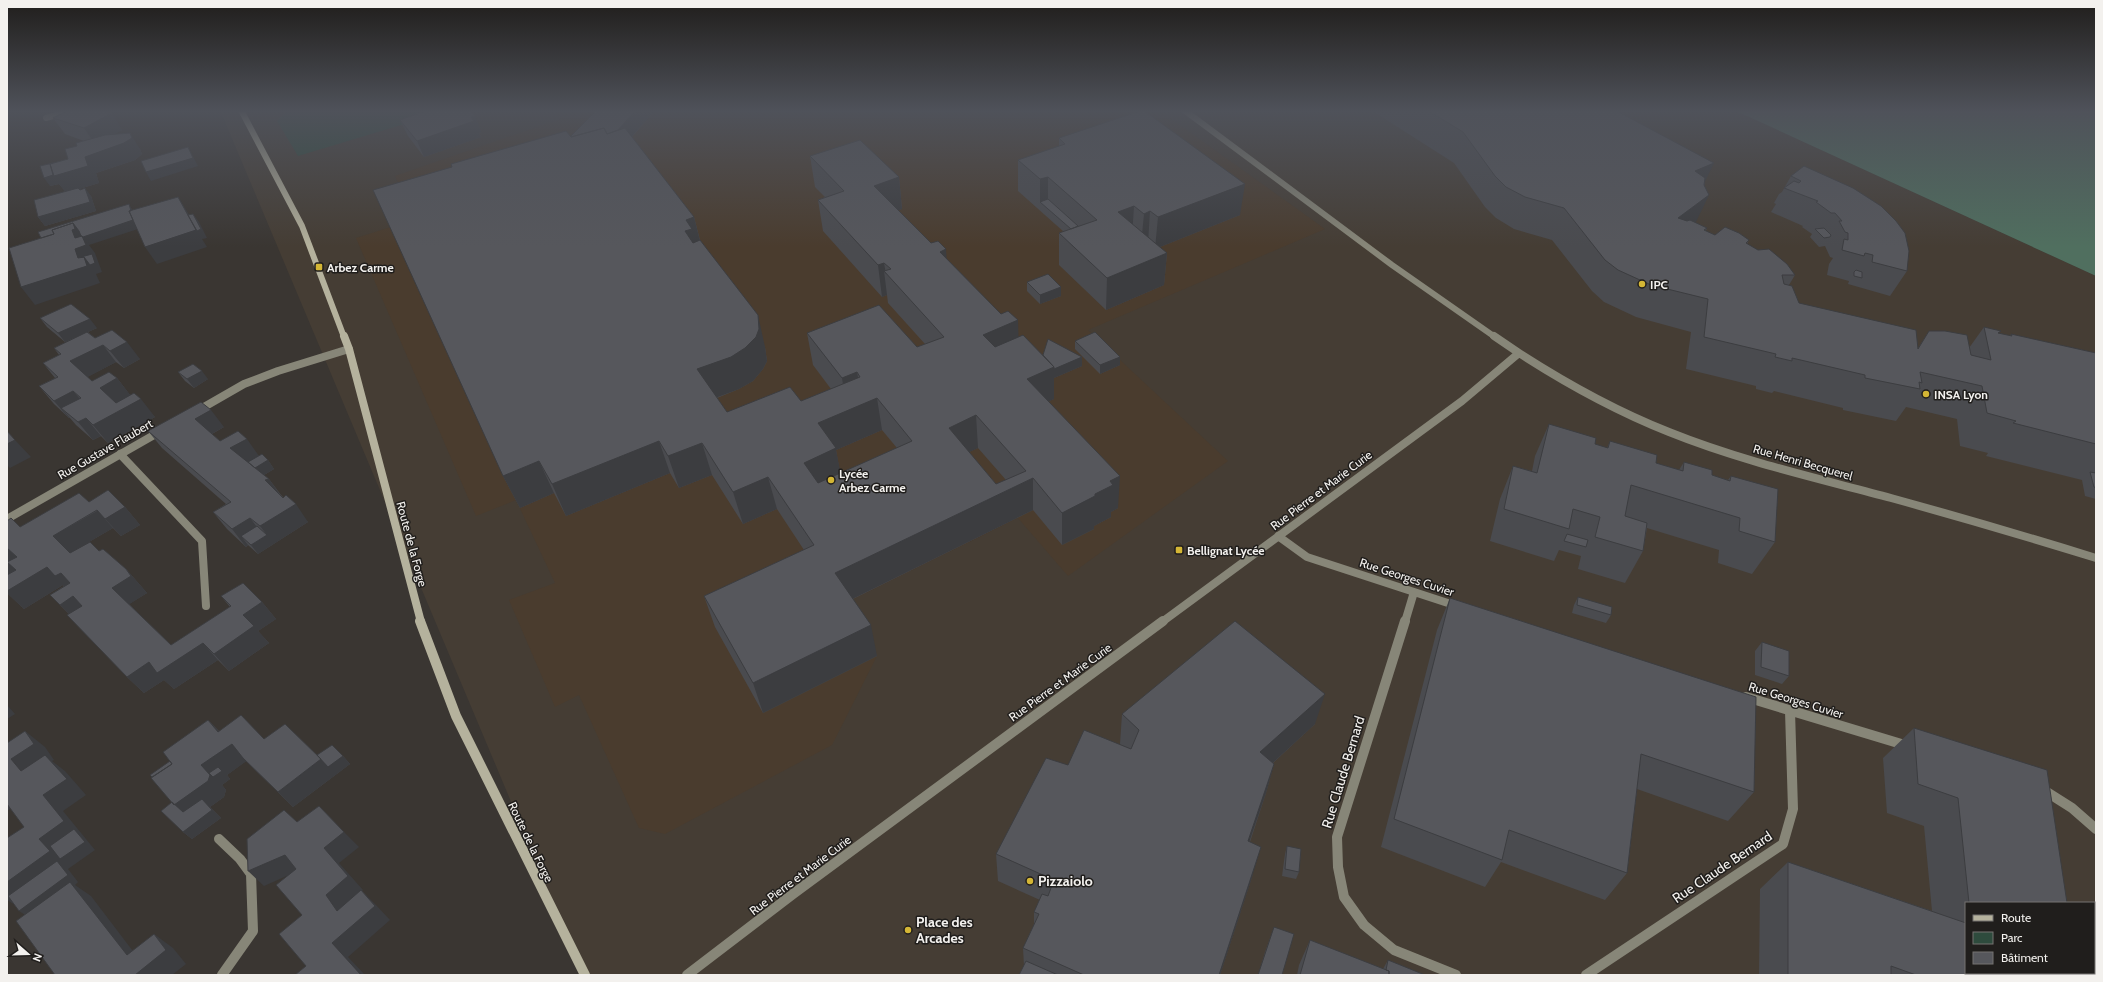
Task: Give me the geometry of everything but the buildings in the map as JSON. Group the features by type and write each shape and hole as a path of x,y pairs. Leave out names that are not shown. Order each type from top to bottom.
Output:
{"main road":[{"name":"Route de la Forge","path":"266,156 302,226 349,349 421,623 451,702 555,919 585,975"}],"street":[{"path":"1245,156 1392,265 1518,354"},
{"path":"189,415 244,384 278,371 349,349"},
{"name":"Rue Pierre et Marie Curie","path":"687,975 799,890 1462,401 1518,354"},
{"name":"Rue Henri Becquerel","path":"1518,354 1559,380 1618,410 1692,441 1763,463 1940,512 2096,558"},
{"name":"Rue Gustave Flaubert","path":"7,519 168,427"},
{"path":"120,454 202,541 206,606"},
{"name":"Rue Georges Cuvier","path":"1278,536 1307,558 1467,609"},
{"name":"Rue Claude Bernard","path":"1414,592 1337,837 1338,867 1344,897 1364,925 1394,950 1456,975"},
{"name":"Rue Georges Cuvier","path":"1737,694 1919,749"},
{"name":"Rue Claude Bernard","path":"1586,975 1783,844 1793,809 1790,711"},
{"path":"2031,784 2044,790 2072,808 2096,829"},
{"path":"219,839 240,859 251,874 253,931 222,975"}],"shaded area":[{"path":"239,156 1834,156 2096,276 2096,975 584,975"},
{"name":"Lycée Arbez Carme","path":"453,156 1223,156 1325,229 1088,330 1228,461 1068,576 1018,518 843,604 877,656 832,745 665,834 639,828 579,695 555,707 509,600 555,583 516,500 476,516 356,238 391,227 413,214 395,176"}],"green space":[{"path":"1834,156 2096,156 2096,276"}],"place":[{"name":"Arbez Carme","path":"319,267"},
{"name":"IPC","path":"1642,284"},
{"name":"INSA Lyon","path":"1926,394"},
{"name":"Lycée Arbez Carme","path":"831,480"},
{"name":"Bellignat Lycée","path":"1179,550"},
{"name":"Pizzaiolo","path":"1030,881"},
{"name":"Place des Arcades","path":"908,930"}]}
